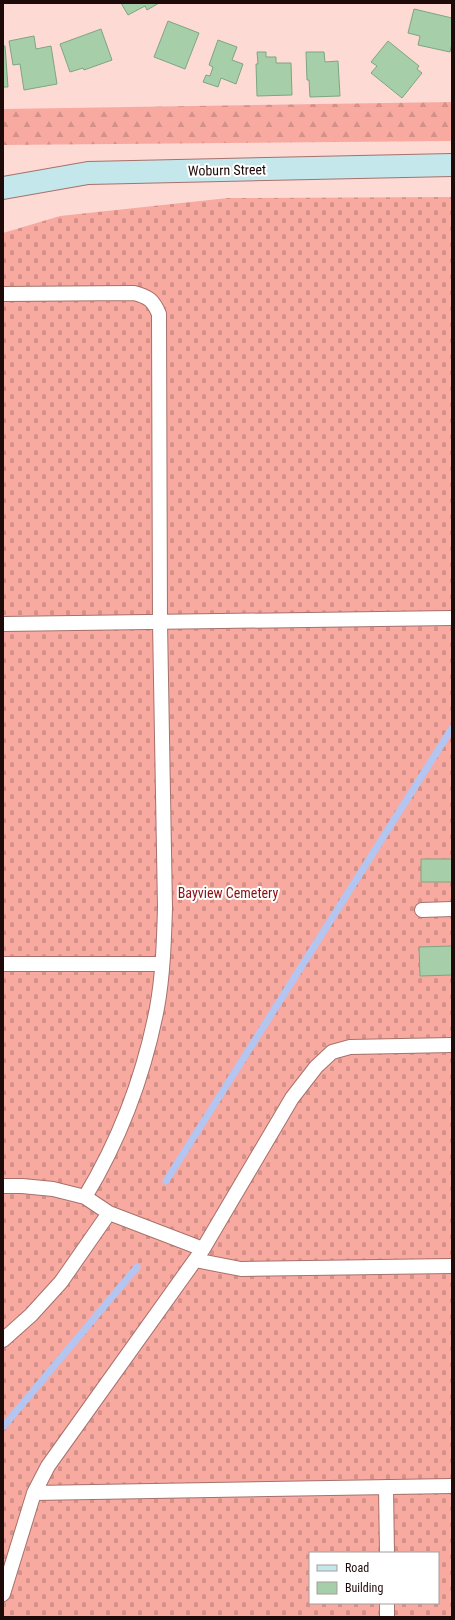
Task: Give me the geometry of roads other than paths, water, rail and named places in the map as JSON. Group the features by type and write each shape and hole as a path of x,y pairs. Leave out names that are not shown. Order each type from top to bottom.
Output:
{"street":[{"name":"Woburn Street","path":"3,188 88,173 452,165"}],"lane":[{"path":"3,294 134,293 146,296 155,304 159,314 160,622 165,908 161,964 157,1007 133,1096 120,1132 85,1197"},
{"path":"3,624 452,618"},
{"path":"422,910 452,909"},
{"path":"3,964 161,964"},
{"path":"3,1594 34,1493 48,1466 199,1255 292,1098 316,1067 332,1052 350,1047 452,1045"},
{"path":"3,1186 53,1189 85,1197 109,1213 199,1255 241,1269 452,1266"},
{"path":"3,1340 31,1315 61,1282 109,1213"},
{"path":"34,1493 452,1486"},
{"path":"386,1487 387,1552"},
{"path":"387,1604 387,1617"}],"waterway":[{"path":"166,1181 452,728"},
{"path":"3,1427 137,1267"}],"park label":[{"name":"Bayview Cemetery","path":"228,893"}]}
